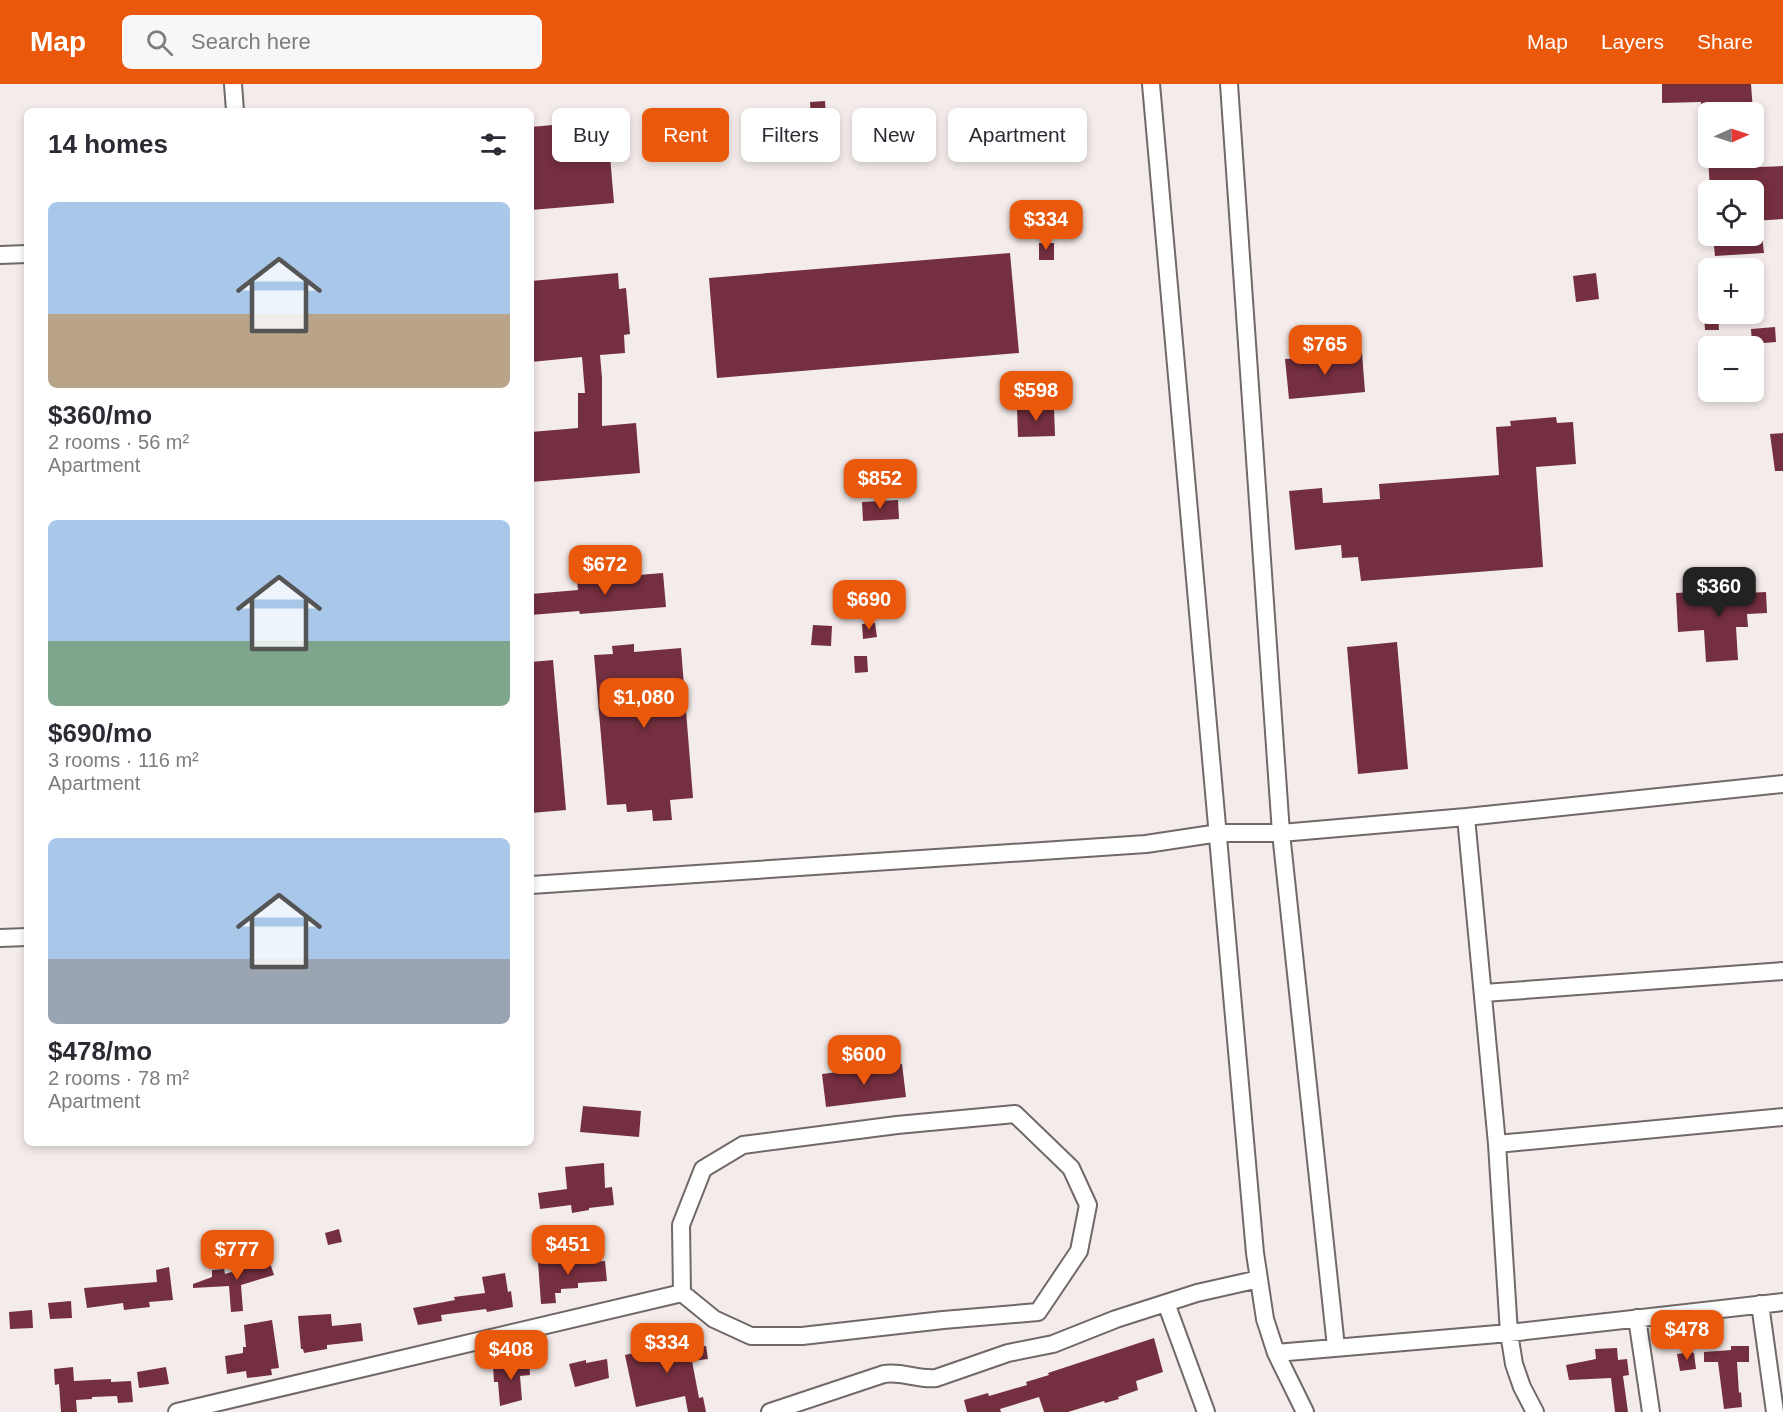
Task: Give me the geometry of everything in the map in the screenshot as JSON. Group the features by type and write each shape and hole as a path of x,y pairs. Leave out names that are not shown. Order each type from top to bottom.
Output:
{"street":[{"path":"233,84 235,108"},
{"path":"1151,84 1259,1279 1265,1319 1276,1353 1305,1412"},
{"path":"1229,84 1281,833 1336,1347"},
{"path":"0,255 24,254"},
{"path":"534,885 1134,844 1219,833 1281,833 1466,817 1783,784"},
{"path":"1466,817 1497,1144 1509,1333 1514,1364 1522,1387 1535,1412"},
{"path":"0,938 24,937"},
{"path":"1484,993 1783,971"},
{"path":"1015,1114 1071,1168 1088,1205 1079,1251 1038,1312 802,1336 751,1336 714,1318 682,1293 681,1225 703,1169 743,1145 897,1125 1015,1114"},
{"path":"1497,1144 1783,1117"},
{"path":"770,1412 893,1372 924,1379 936,1378 1008,1353 1053,1344 1116,1319 1197,1293 1259,1279"},
{"path":"177,1412 682,1293"},
{"path":"1276,1353 1509,1333 1783,1302"},
{"path":"1166,1303 1206,1412"},
{"path":"1760,1304 1775,1412"},
{"path":"1637,1318 1651,1412"}],"building":[{"path":"1662,84 1751,84 1752,102 1662,103"},
{"path":"825,101 825,108 810,108 810,102"},
{"path":"552,125 552,162 611,162 614,203 534,210 534,127"},
{"path":"1783,166 1783,219 1764,220 1764,180 1709,180 1709,168"},
{"path":"1039,243 1054,243 1054,260 1039,260"},
{"path":"1714,246 1763,246 1764,253 1715,256"},
{"path":"1010,253 1019,353 717,378 709,278"},
{"path":"618,273 619,289 626,288 630,334 624,335 625,353 600,355 602,426 636,423 640,473 534,482 534,432 578,428 578,393 585,393 582,357 534,362 534,281"},
{"path":"1596,273 1599,299 1576,302 1573,276"},
{"path":"1705,324 1719,324 1719,330 1705,330"},
{"path":"1775,327 1776,342 1764,343 1764,336 1751,336 1751,329"},
{"path":"1362,353 1365,392 1289,399 1285,359"},
{"path":"1054,408 1055,436 1018,437 1017,409"},
{"path":"1556,417 1557,423 1573,422 1576,464 1536,467 1543,567 1361,581 1358,557 1342,558 1341,545 1295,550 1289,491 1322,488 1323,503 1380,499 1379,484 1499,475 1496,427 1511,426 1510,421"},
{"path":"1783,433 1783,471 1775,471 1770,434"},
{"path":"898,500 899,519 863,521 862,502"},
{"path":"663,573 666,607 580,614 579,611 534,615 534,594 578,590 577,580"},
{"path":"1746,589 1746,593 1766,592 1767,613 1747,614 1748,627 1736,627 1738,660 1706,662 1704,630 1678,632 1676,593"},
{"path":"875,623 877,637 863,639 862,624"},
{"path":"813,625 832,626 831,646 811,645"},
{"path":"1397,642 1408,769 1358,774 1347,647"},
{"path":"634,644 634,652 681,648 693,798 670,800 672,820 653,821 652,810 627,812 626,804 607,805 594,655 613,654 612,646"},
{"path":"854,656 867,656 868,672 855,673"},
{"path":"553,660 566,810 534,813 534,662"},
{"path":"902,1064 906,1097 826,1107 822,1074"},
{"path":"583,1106 641,1111 639,1137 580,1132"},
{"path":"604,1163 605,1188 612,1187 614,1205 572,1213 571,1205 540,1209 538,1193 567,1189 565,1167"},
{"path":"339,1229 342,1242 328,1245 325,1233"},
{"path":"591,1258 592,1262 605,1261 607,1281 578,1283 578,1288 561,1289 561,1293 555,1293 556,1303 541,1304 538,1262"},
{"path":"269,1260 274,1275 241,1285 243,1311 231,1312 229,1286 193,1288 193,1284 212,1277 212,1270 224,1269 225,1274"},
{"path":"169,1267 173,1300 149,1302 150,1307 124,1310 123,1303 87,1308 84,1288 157,1282 156,1270"},
{"path":"505,1273 513,1307 487,1312 486,1309 441,1315 442,1321 418,1325 413,1308 455,1300 454,1297 485,1293 482,1277"},
{"path":"71,1301 72,1318 50,1319 48,1303"},
{"path":"32,1310 33,1328 10,1329 9,1312"},
{"path":"331,1314 332,1326 361,1323 363,1341 327,1345 327,1349 304,1353 301,1349 298,1316"},
{"path":"272,1320 279,1368 271,1369 272,1375 247,1378 246,1371 227,1374 225,1356 243,1353 243,1347 246,1347 244,1325"},
{"path":"693,1334 695,1348 706,1346 708,1359 692,1361 699,1398 703,1397 706,1412 688,1412 685,1396 636,1407 625,1355 678,1343 677,1336"},
{"path":"1154,1338 1163,1372 1136,1381 1138,1390 1118,1397 1119,1399 1068,1412 1044,1412 1039,1397 1000,1409 1001,1412 967,1412 964,1400 988,1393 989,1396 1027,1385 1026,1382 1049,1375 1048,1373"},
{"path":"1731,1346 1749,1346 1749,1362 1737,1362 1742,1407 1724,1409 1718,1362 1704,1362 1704,1352 1731,1350"},
{"path":"1617,1348 1618,1360 1627,1359 1629,1375 1623,1376 1628,1412 1615,1412 1611,1378 1569,1380 1566,1365 1596,1359 1595,1349"},
{"path":"1694,1353 1696,1369 1680,1371 1677,1354"},
{"path":"607,1359 609,1378 575,1387 569,1364"},
{"path":"529,1361 530,1375 520,1376 522,1400 500,1406 498,1382 494,1382 493,1366 516,1365 516,1362"},
{"path":"73,1367 74,1381 111,1379 111,1382 131,1381 133,1402 118,1403 117,1396 92,1397 92,1399 76,1400 77,1412 61,1412 59,1384 55,1385 54,1369"},
{"path":"166,1367 169,1384 139,1388 137,1372"}]}
